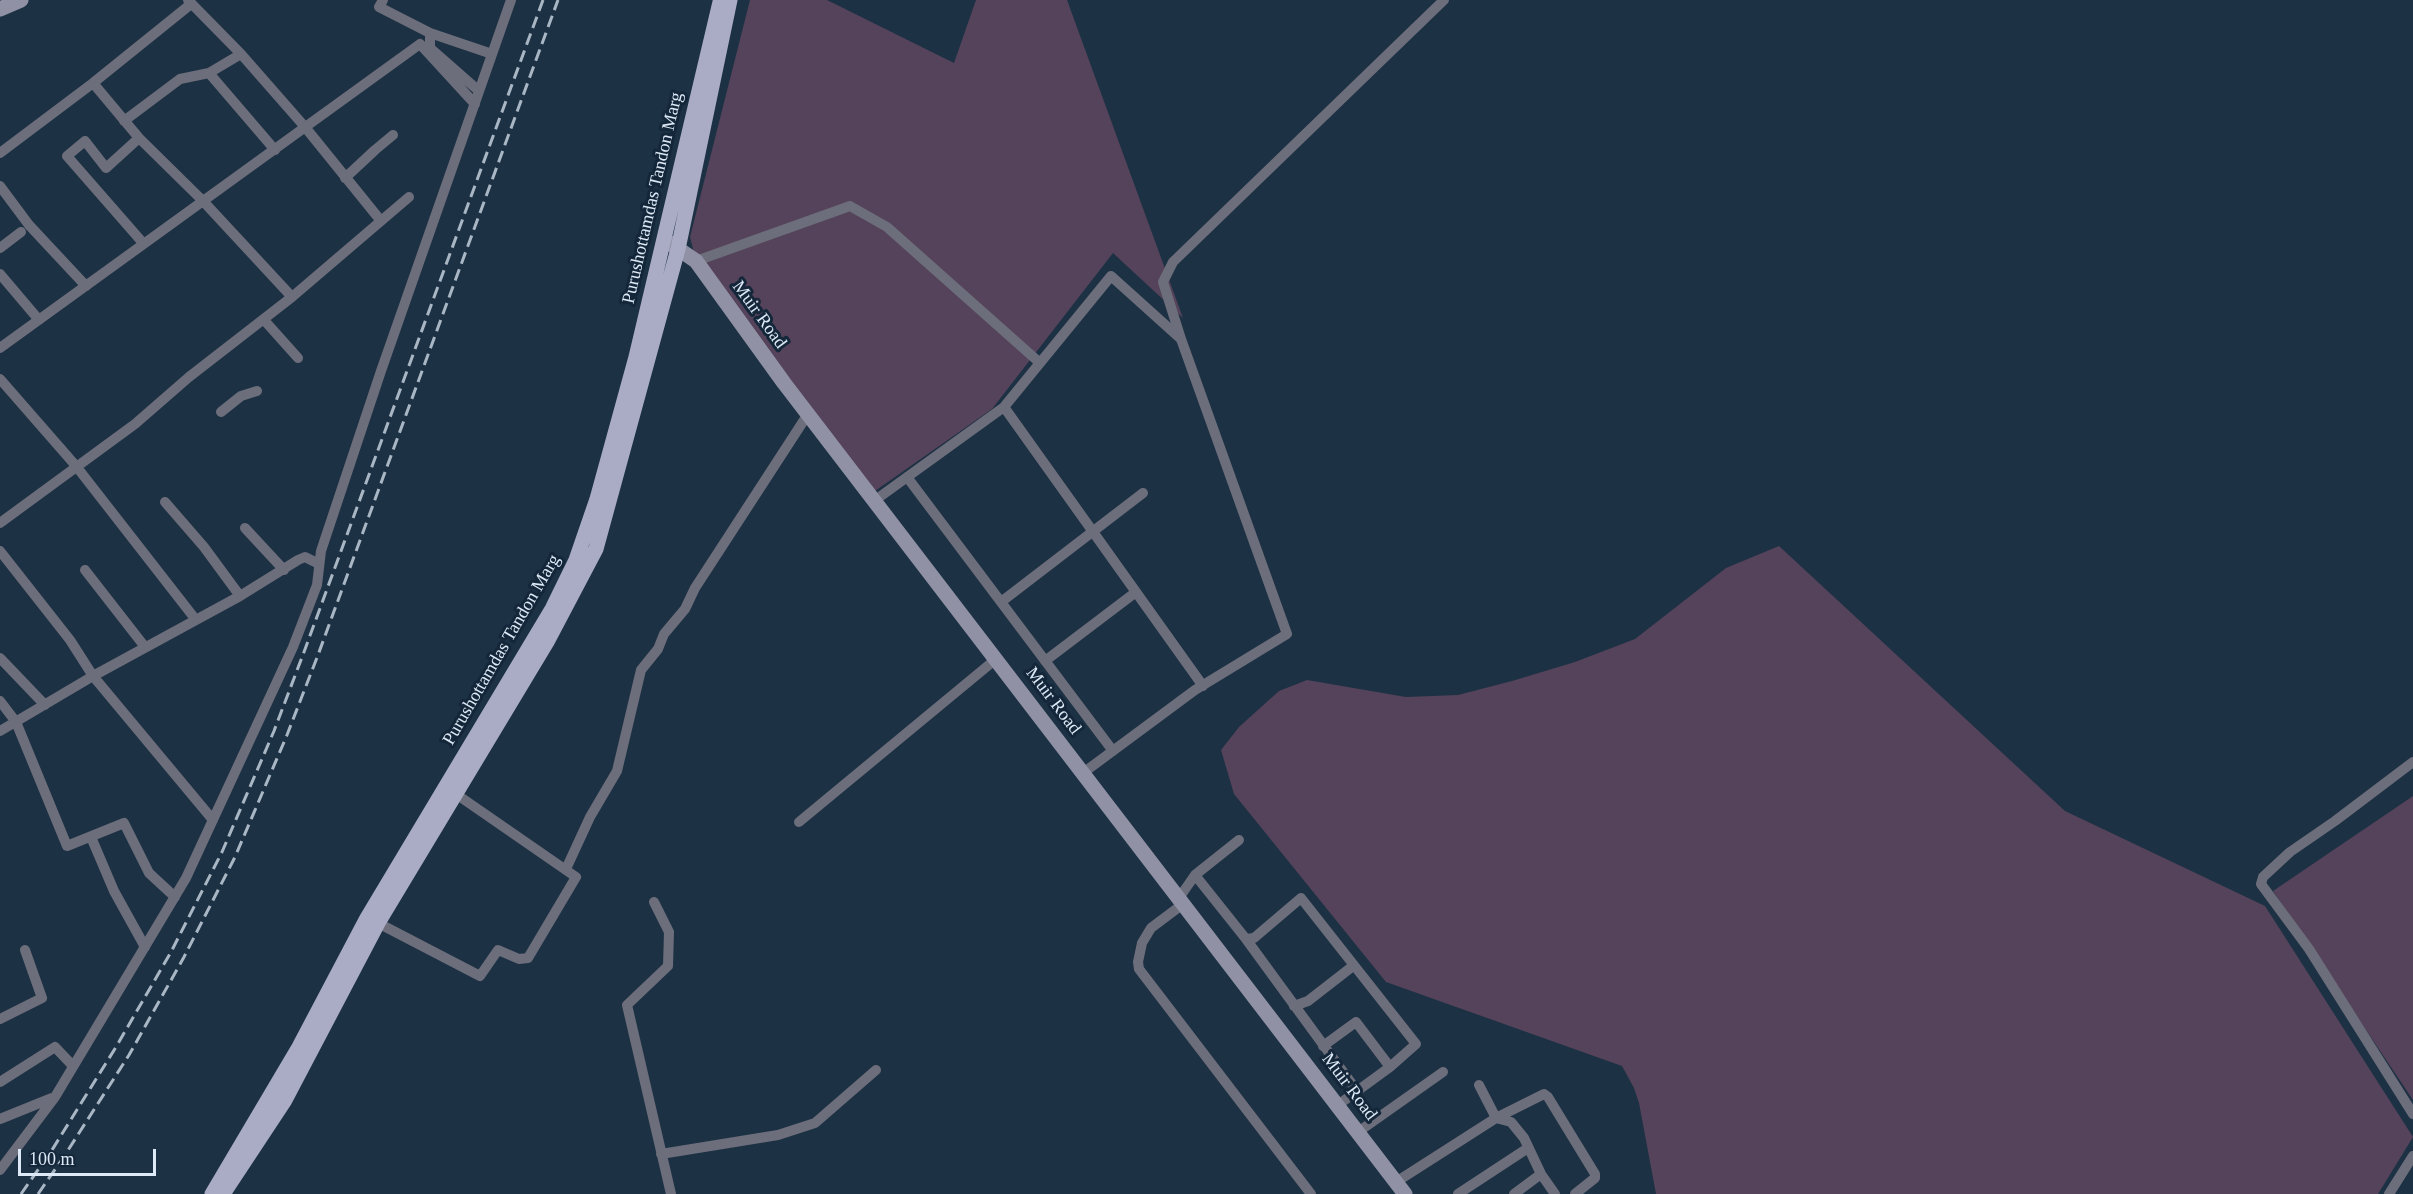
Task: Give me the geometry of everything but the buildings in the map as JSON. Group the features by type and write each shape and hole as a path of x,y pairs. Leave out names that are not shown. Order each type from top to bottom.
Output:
{"main road":[{"path":"0,9 21,0"},
{"name":"Purushottamdas Tandon Marg","path":"204,1194 208,1188 227,1186 367,918 552,609 573,568 597,499 636,357 720,0"},
{"path":"212,1194 227,1186 285,1100 378,923 547,642 596,549 678,249 730,0"},
{"name":"Muir Road","path":"664,240 696,261 874,501 1400,1188"}],"street":[{"path":"383,0 380,7 430,33 492,54"},
{"path":"0,1170 55,1097 186,878 293,647 317,585 319,564 385,360 511,0"},
{"path":"1083,773 1203,686 1287,634 1181,339 1163,282 1173,262 1444,0"},
{"path":"0,153 93,83 190,2 241,54 305,127 381,221"},
{"path":"430,33 430,48 479,91"},
{"path":"0,348 420,44 475,104"},
{"path":"124,121 180,79 209,73 241,54"},
{"path":"209,73 275,150"},
{"path":"93,83 139,138 203,201 292,297"},
{"path":"345,178 393,135"},
{"path":"139,138 106,168 85,141 67,156 143,243"},
{"path":"0,186 29,225 86,286"},
{"path":"0,523 135,424 189,377 292,297 408,197"},
{"path":"696,261 850,206 887,227 1040,363"},
{"path":"0,248 21,232"},
{"path":"0,274 39,320"},
{"path":"874,501 1004,407 1111,276 1181,339"},
{"path":"264,320 298,358"},
{"path":"0,379 76,466 196,620"},
{"path":"221,412 242,396 257,391"},
{"path":"1004,407 1203,686"},
{"path":"566,870 590,817 617,771 641,670 658,649 664,634 686,609 695,588 808,414"},
{"path":"908,477 1113,752"},
{"path":"1001,602 1143,493"},
{"path":"165,502 204,547 240,596"},
{"path":"245,528 284,570"},
{"path":"0,551 70,640 93,676 213,820"},
{"path":"0,731 305,557 319,564"},
{"path":"85,570 145,647"},
{"path":"1045,661 1136,592"},
{"path":"0,658 45,705"},
{"path":"799,822 996,659"},
{"path":"0,701 16,722 67,846 123,823 150,873 174,897"},
{"path":"2413,762 2290,852 2263,877 2261,884 2309,949 2413,1114"},
{"path":"378,923 480,976 498,950 519,958 528,958 576,877 456,794"},
{"path":"91,837 114,891 145,947"},
{"path":"1239,840 1195,875 1181,901 1151,928 1142,943 1139,969 1311,1194"},
{"path":"1195,875 1246,939 1357,1091"},
{"path":"1246,939 1254,938 1301,898 1416,1044 1390,1067 1338,1105"},
{"path":"654,902 669,932 668,966 627,1005 671,1194"},
{"path":"0,1019 42,998 25,950"},
{"path":"1294,1006 1308,1001 1353,966"},
{"path":"1323,1046 1356,1022 1390,1067"},
{"path":"0,1082 55,1047 73,1066"},
{"path":"661,1154 778,1135 815,1123 876,1070"},
{"path":"1358,1132 1443,1072"},
{"path":"1479,1085 1497,1118 1511,1122 1528,1148 1540,1174 1555,1194"},
{"path":"1400,1188 1497,1118 1544,1094 1595,1174 1595,1178 1575,1194"},
{"path":"0,1119 55,1097"},
{"path":"1458,1194 1528,1148"},
{"path":"2389,1194 2413,1156"},
{"path":"1514,1194 1540,1174"}],"shaded area":[{"path":"750,0 827,0 954,63 976,0 1067,0 1183,318 1113,253 992,409 875,491 696,261 690,237"},
{"path":"1779,546 2065,811 2265,906 2413,1137 2378,1194 1656,1194 1639,1103 1622,1066 1386,982 1234,794 1221,750 1239,727 1279,691 1307,680 1406,697 1458,695 1512,681 1575,662 1635,639 1726,568"},
{"path":"2413,796 2413,1100 2273,891"}],"railway":[{"path":"21,1194 52,1150 116,1047 171,952 222,852 274,731 304,652 543,0"},
{"path":"38,1194 129,1055 184,957 235,857 318,655 558,0"}]}
